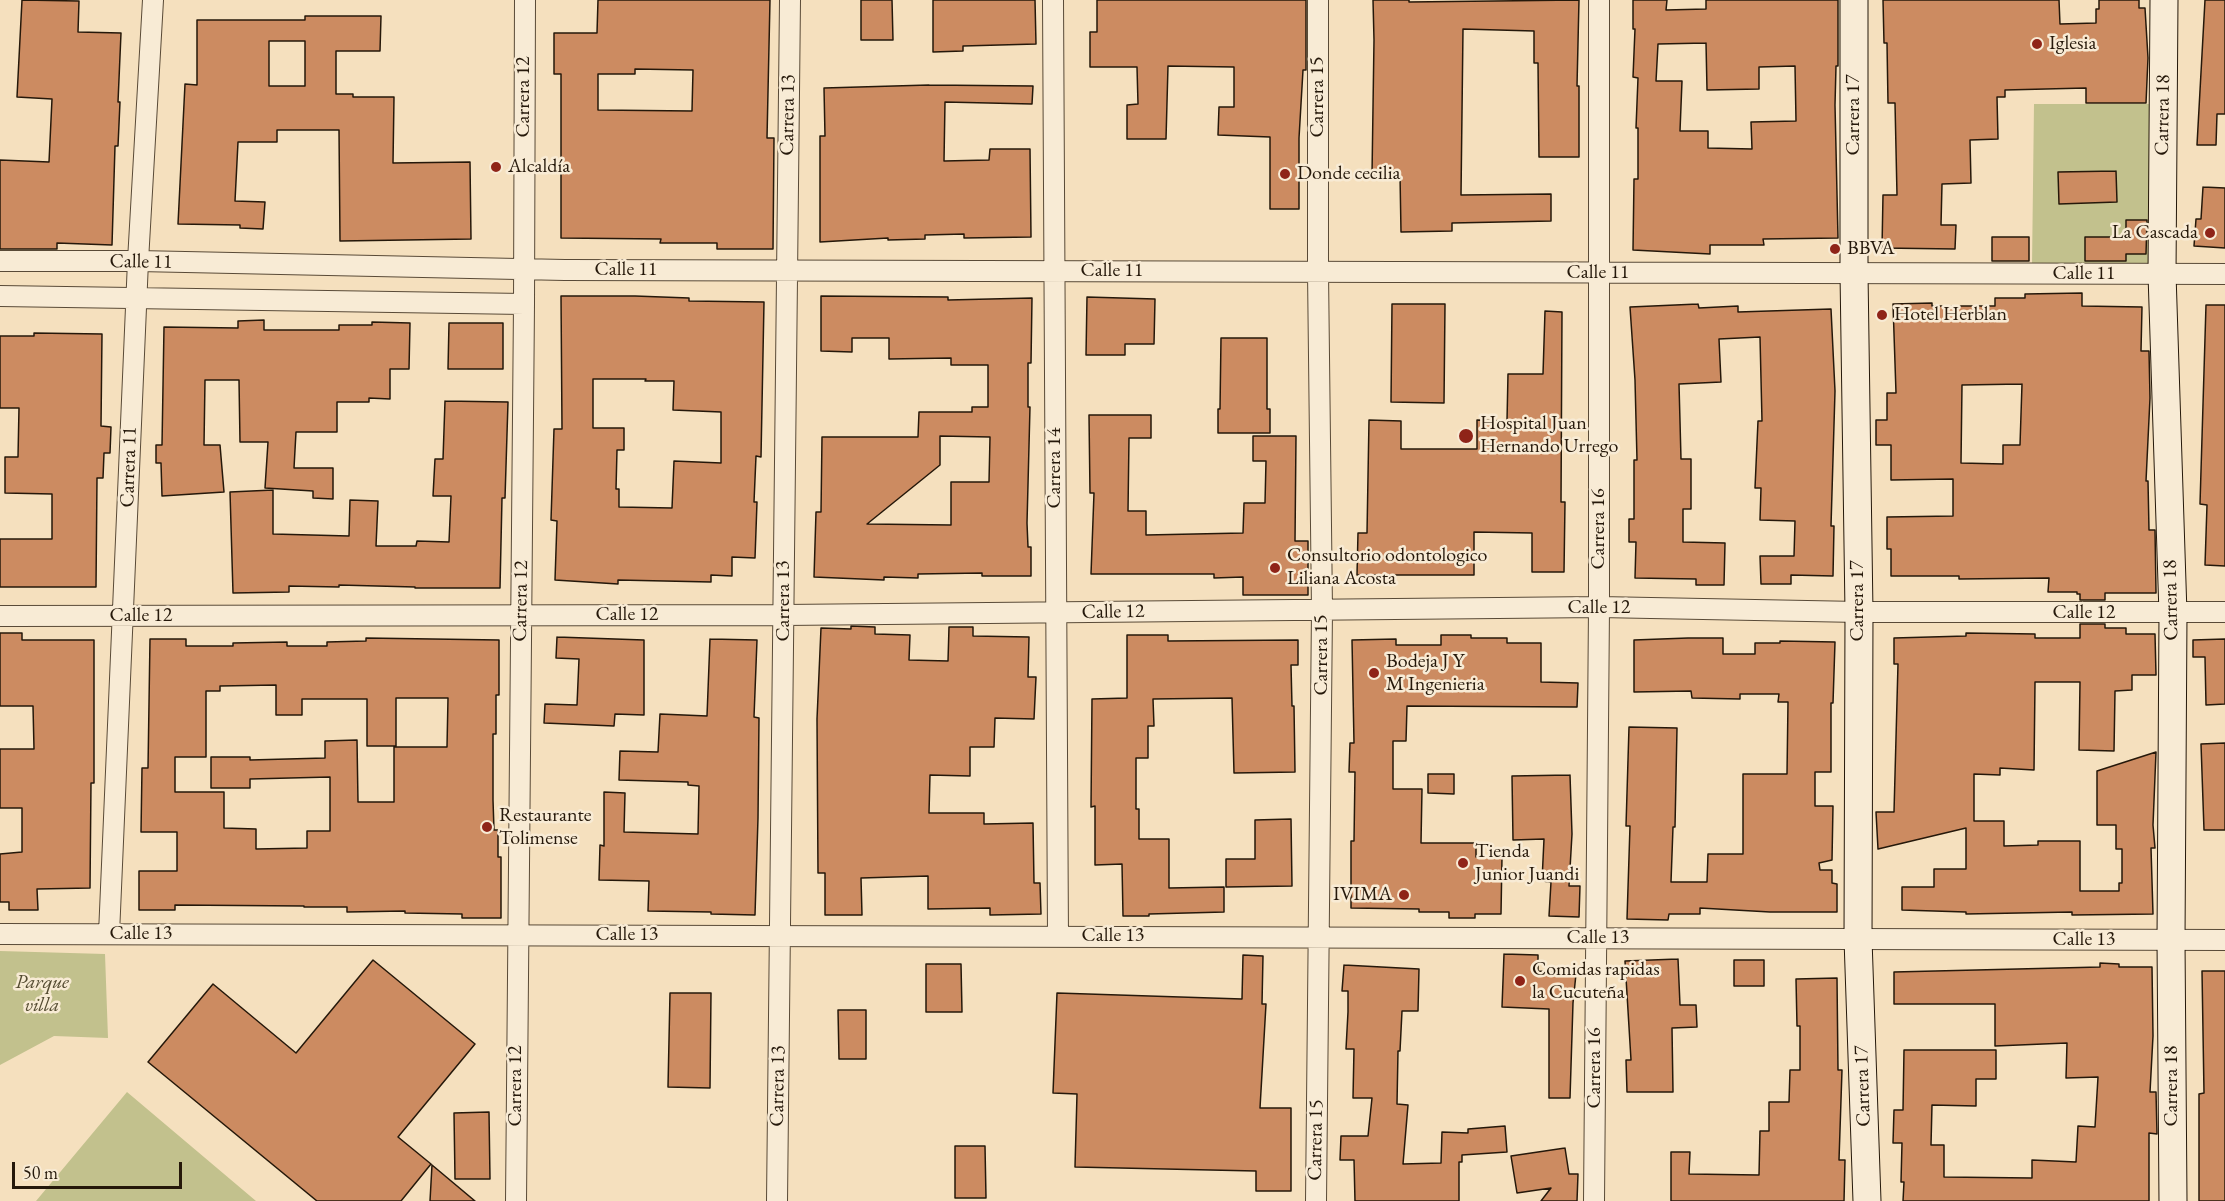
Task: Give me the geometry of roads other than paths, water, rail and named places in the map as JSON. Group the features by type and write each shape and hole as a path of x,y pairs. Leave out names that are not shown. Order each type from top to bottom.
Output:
{"street":[{"name":"Carrera 11","path":"109,934 136,298 153,0"},
{"name":"Carrera 12","path":"516,1201 525,0"},
{"name":"Carrera 13","path":"777,1201 790,0"},
{"name":"Carrera 14","path":"1053,0 1058,936"},
{"name":"Carrera 15","path":"1316,1201 1322,610 1318,0"},
{"name":"Carrera 16","path":"1594,1201 1599,607 1599,0"},
{"name":"Carrera 17","path":"1854,0 1854,273 1859,612 1858,939 1867,1201"},
{"name":"Carrera 18","path":"2164,0 2162,274 2173,614 2171,940 2173,1201"},
{"name":"Calle 11","path":"0,261 138,261 524,270 2225,274"},
{"name":"Calle 11","path":"0,296 524,304"},
{"name":"Calle 12","path":"0,616 784,615 1599,607 1859,612 2173,614 2225,612"},
{"name":"Calle 13","path":"0,934 2225,940"}],"place":[{"name":"Iglesia","path":"2037,44"},
{"name":"Alcaldía","path":"496,167"},
{"name":"Donde cecilia","path":"1285,174"},
{"name":"La Cascada","path":"2210,233"},
{"name":"BBVA","path":"1835,249"},
{"name":"Hotel Herblan","path":"1882,315"},
{"name":"Hospital Juan Hernando Urrego","path":"1466,436"},
{"name":"Consultorio odontologico Liliana Acosta","path":"1275,568"},
{"name":"Bodeja J Y M Ingenieria","path":"1374,673"},
{"name":"Restaurante Tolimense","path":"487,827"},
{"name":"Tienda Junior Juandi","path":"1463,863"},
{"name":"IVIMA","path":"1404,895"},
{"name":"Comidas rapidas la Cucuteña","path":"1520,981"}],"park label":[{"name":"Parque villa","path":"42,994"}]}
